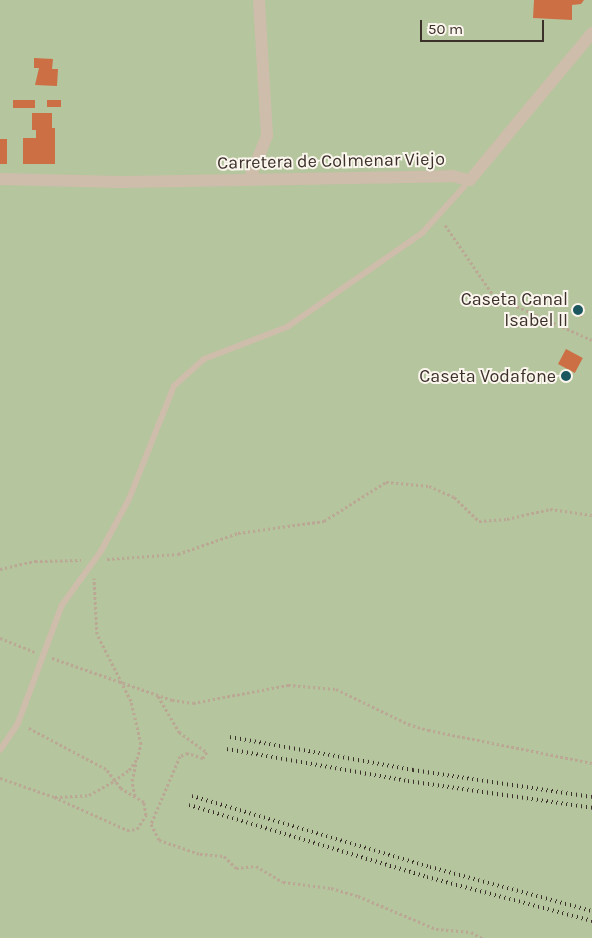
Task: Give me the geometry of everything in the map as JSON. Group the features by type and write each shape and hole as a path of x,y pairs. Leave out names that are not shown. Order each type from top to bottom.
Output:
{"street":[{"path":"249,180 267,136 259,0"},
{"path":"470,180 592,33"},
{"name":"Carretera de Colmenar Viejo","path":"0,179 121,182 452,176 470,180"}],"lane":[{"path":"0,750 18,722 34,684 41,654 62,605 95,560 129,499 174,386 204,359 287,327 303,316 422,233 470,180"}],"path":[{"path":"446,227 494,296 592,340"},
{"path":"0,569 35,561 95,560 178,554 238,533 324,521 386,482 429,486 454,498 479,521 508,519 550,509 592,515"},
{"path":"95,560 97,634 118,680 132,701 141,744 132,781 136,796"},
{"path":"0,638 158,695 206,703 288,686 336,689 408,724 428,730 592,763"},
{"path":"158,695 179,732 196,747 207,752 204,758 188,752 180,756 151,824 159,840 200,854 224,856 236,868 256,866 282,882 331,888 358,896 436,928 471,932 482,938"},
{"path":"0,778 54,797 127,830 138,829 146,816 144,802 114,781 106,769 18,722"},
{"path":"54,797 89,795 129,770 137,759"}],"green space":[{"path":"0,0 592,0 592,938 0,938"}],"building":[{"path":"534,0 584,0 581,4 572,5 572,20 533,18"},
{"path":"34,58 53,59 52,69 58,69 57,86 35,85 39,68 34,68"},
{"path":"13,100 35,100 35,108 13,108"},
{"path":"47,100 61,100 61,107 47,107"},
{"path":"32,113 52,113 52,128 55,128 55,164 23,164 23,138 36,138 36,130 32,130"},
{"path":"0,139 7,139 7,164 0,164"},
{"name":"Caseta Canal Isabel II","path":"576,304 585,308 581,317 572,313"},
{"path":"566,349 583,358 575,373 558,364"},
{"name":"Caseta Vodafone","path":"564,371 572,376 568,382 561,377"}],"railway":[{"path":"230,737 413,770 592,797"},
{"path":"227,749 408,781 592,808"},
{"path":"192,796 430,867 592,911"},
{"path":"189,805 427,877 592,921"}],"place":[{"name":"Caseta Canal Isabel II","path":"578,310"},
{"name":"Caseta Vodafone","path":"566,376"}]}
